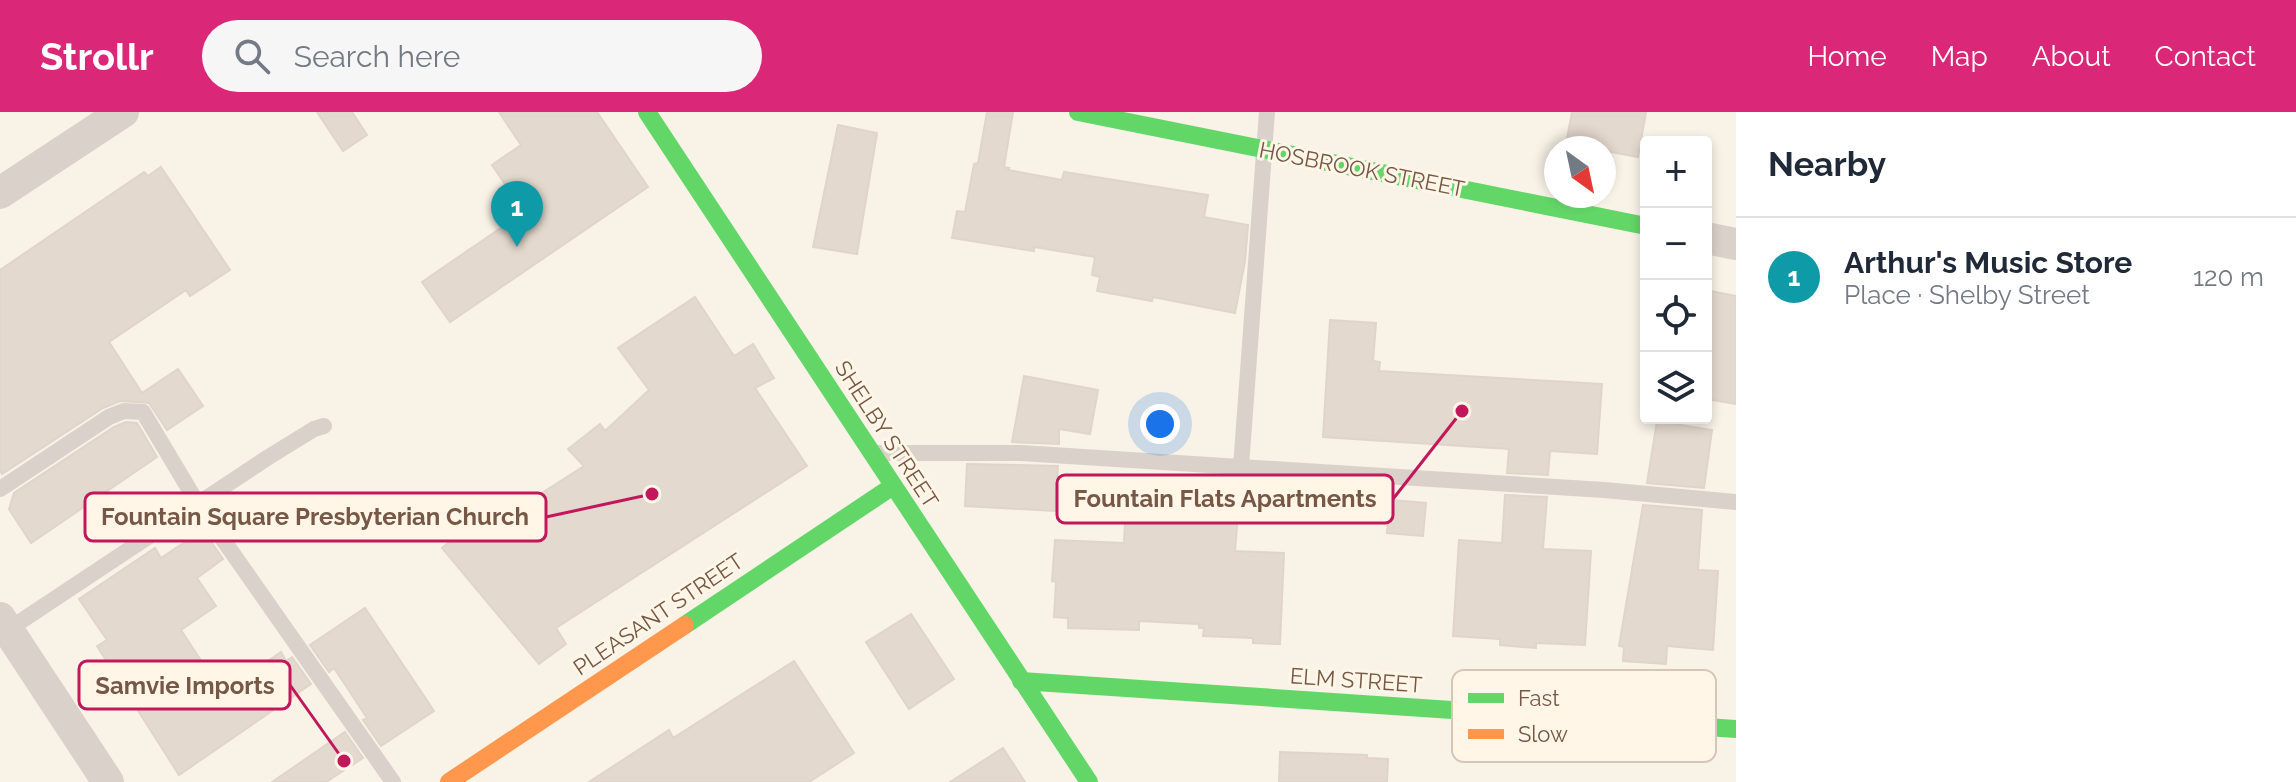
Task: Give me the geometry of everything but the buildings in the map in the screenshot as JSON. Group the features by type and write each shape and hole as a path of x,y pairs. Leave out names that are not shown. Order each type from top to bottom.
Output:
{"street":[{"path":"0,193 123,112"},
{"name":"SHELBY STREET","path":"647,112 1089,782"},
{"name":"HOSBROOK STREET","path":"1078,112 1640,225"},
{"path":"1712,239 1736,244"},
{"name":"PLEASANT STREET","path":"449,782 893,486"},
{"path":"3,627 108,782"},
{"name":"ELM STREET","path":"1021,681 1452,710"},
{"name":"ELM STREET","path":"1716,728 1736,729"}],"lane":[{"path":"1241,467 1267,112"},
{"path":"0,489 109,417 133,410 143,412 198,504 393,782"},
{"path":"3,627 314,429 324,426"},
{"path":"871,453 1021,453 1604,490 1736,502"}],"traffic: fast":[{"path":"647,112 1089,782"},
{"path":"1078,112 1640,225"},
{"path":"685,625 893,486"},
{"path":"1021,681 1452,710"},
{"path":"1716,728 1736,729"}],"traffic: slow":[{"path":"449,782 685,625"}],"place":[{"name":"Arthur's Music Store","path":"517,247"},
{"name":"Fountain Flats Apartments","path":"1462,411"},
{"name":"Fountain Square Presbyterian Church","path":"652,494"},
{"name":"Samvie Imports","path":"344,761"}]}
